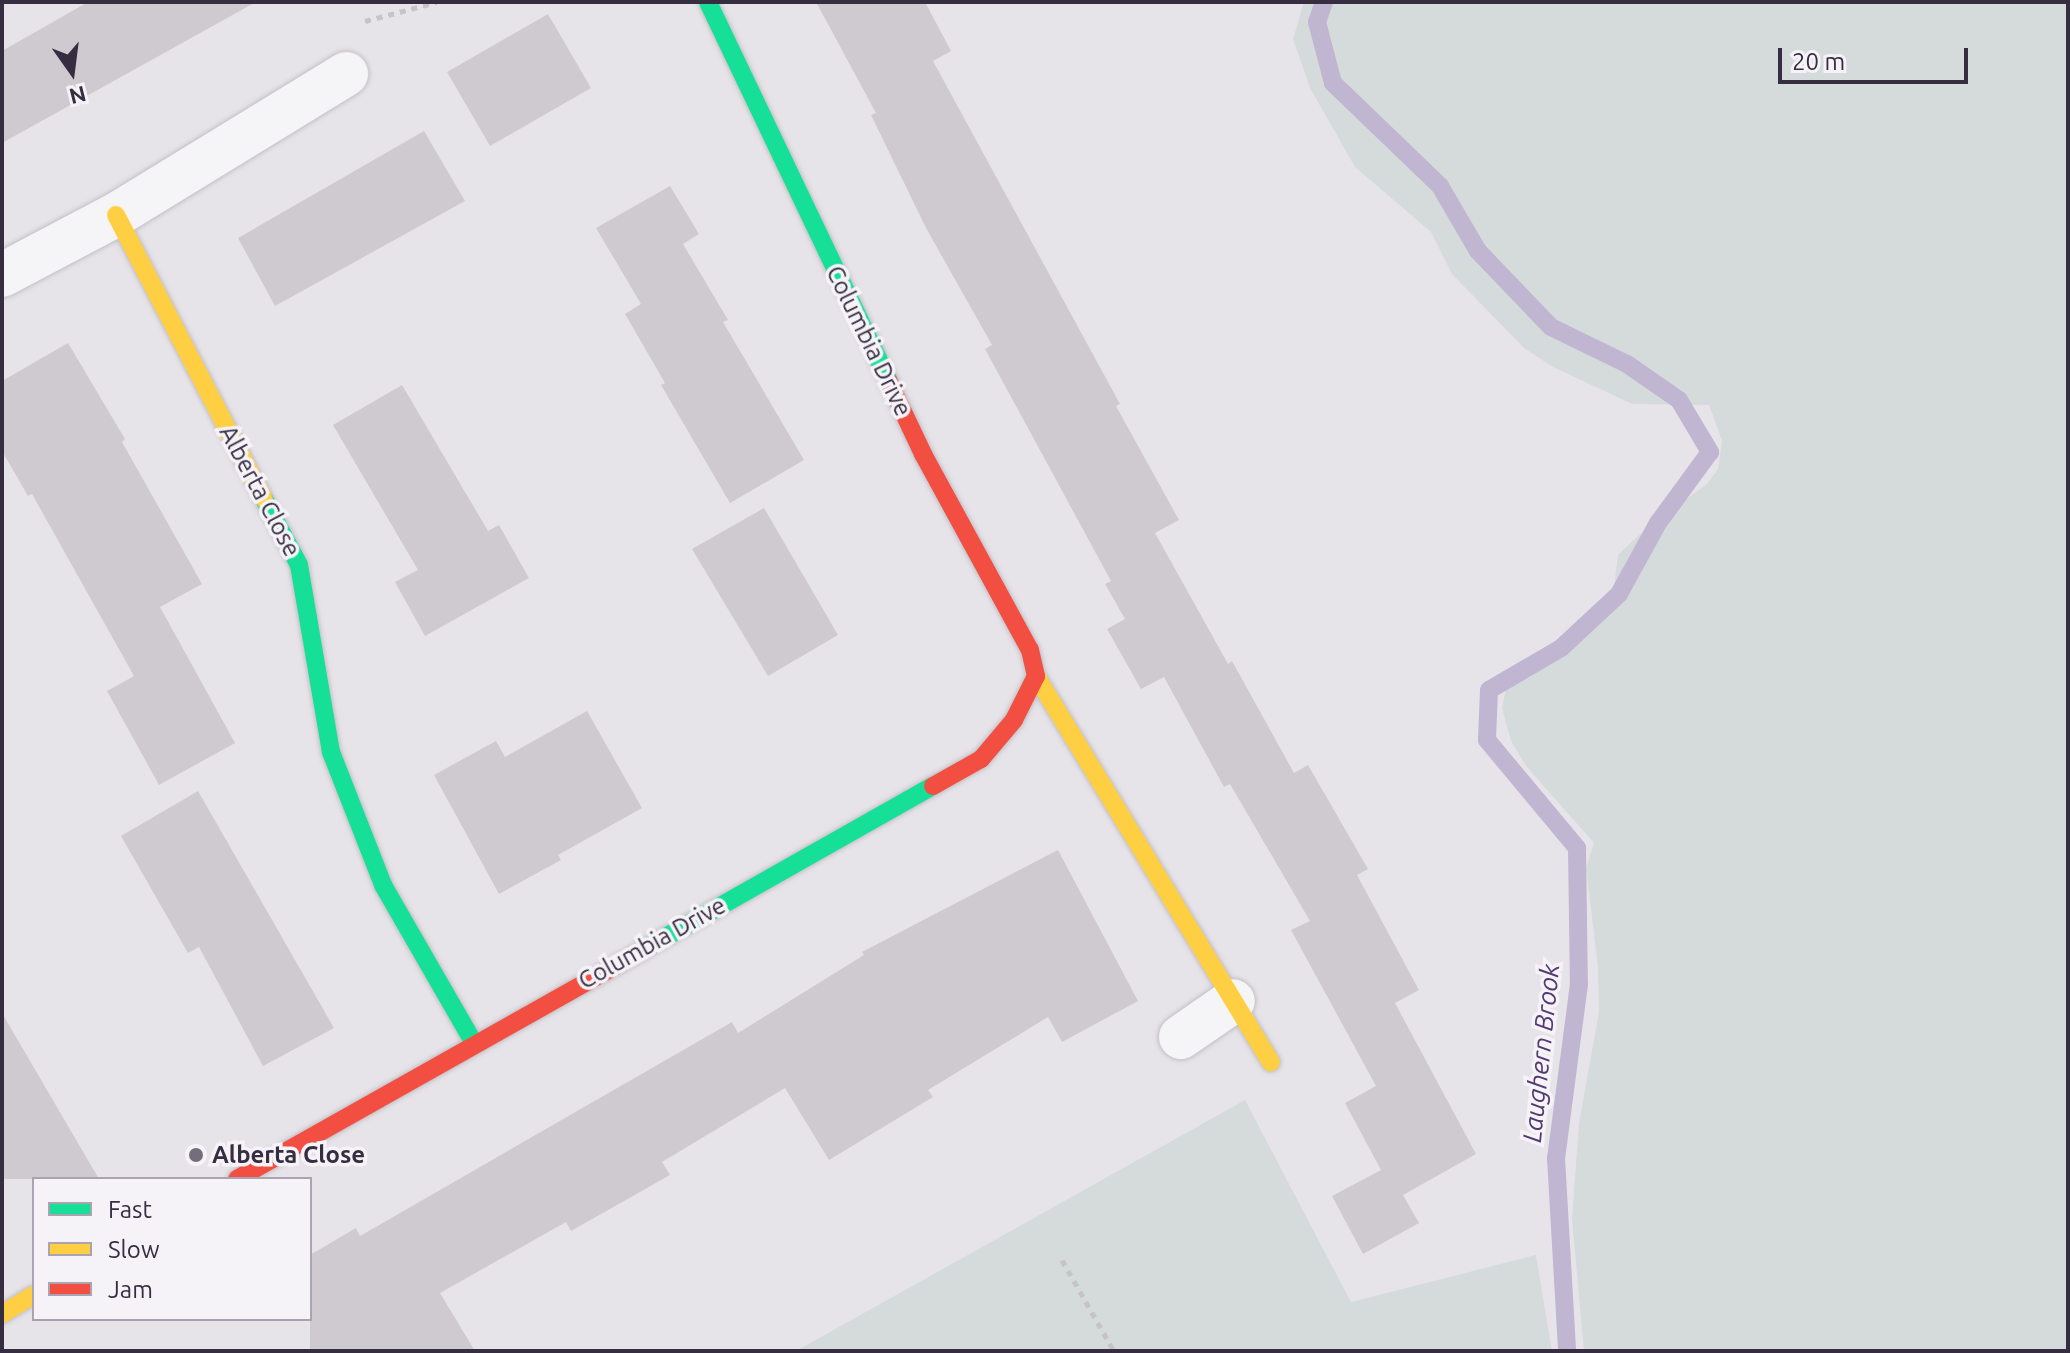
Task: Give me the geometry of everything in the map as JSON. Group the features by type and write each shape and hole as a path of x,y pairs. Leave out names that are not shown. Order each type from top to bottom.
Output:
{"street":[{"name":"Columbia Drive","path":"708,2 923,454 1030,650 1036,676 1271,1062"},
{"path":"2,275 116,215 346,74"},
{"name":"Alberta Close","path":"116,215 299,565 331,752 383,885 474,1043"},
{"name":"Columbia Drive","path":"240,1177 981,759 1014,720 1036,676"},
{"path":"1181,1037 1233,1001"},
{"path":"2,1314 32,1296"}],"path":[{"path":"1062,1260 1114,1351"}],"shaded area":[{"path":"1304,2 2068,2 2068,1351 1584,1351 1572,1219 1579,1123 1599,1012 1598,967 1586,868 1594,843 1526,766 1511,741 1502,708 1509,674 1592,631 1611,611 1618,555 1651,524 1707,484 1718,469 1722,441 1709,405 1632,404 1553,367 1524,348 1452,274 1431,232 1355,167 1310,88 1293,39"},
{"path":"1245,1100 1351,1302 1536,1255 1552,1351 796,1351"}],"building":[{"path":"88,2 256,2 2,143 2,51"},
{"path":"816,2 925,2 951,51 933,61 1120,404 1116,406 1179,520 1155,533 1228,664 1232,661 1294,773 1308,765 1368,869 1357,875 1419,990 1395,1003 1476,1154 1403,1195 1419,1223 1363,1254 1332,1196 1381,1170 1345,1103 1376,1086 1291,930 1310,921 1230,784 1224,787 1164,677 1141,689 1107,629 1125,619 1105,584 1111,581 985,349 992,345 926,228 871,115 876,113"},
{"path":"548,14 591,88 490,146 447,72"},
{"path":"424,131 465,201 275,306 238,238"},
{"path":"670,186 699,234 683,244 728,320 723,322 804,460 730,503 661,385 665,383 625,314 641,304 596,228"},
{"path":"68,343 125,439 122,442 202,584 160,607 235,743 159,785 107,691 134,676 32,494 28,496 2,451 2,381"},
{"path":"402,385 488,531 499,525 529,578 425,636 395,582 418,570 333,425"},
{"path":"764,508 838,635 768,676 692,549"},
{"path":"587,711 642,808 558,855 561,860 499,894 434,775 496,741 505,757"},
{"path":"198,791 334,1028 263,1066 199,947 188,953 121,836"},
{"path":"1058,850 1138,1001 1062,1042 1048,1017 928,1090 933,1097 829,1160 785,1088 662,1162 670,1175 571,1231 566,1222 440,1293 475,1351 310,1351 312,1254 356,1228 360,1236 732,1022 738,1033 864,955 862,952"},
{"path":"2,1013 98,1177 2,1179"}],"waterway":[{"name":"Laughern Brook","path":"1324,2 1317,22 1333,83 1440,186 1478,251 1551,327 1627,364 1679,400 1710,452 1658,523 1619,594 1561,648 1489,690 1487,740 1577,848 1579,984 1556,1158 1567,1351"}],"traffic: fast":[{"path":"708,2 889,382"},
{"path":"264,499 299,565 331,752 383,885 474,1043"},
{"path":"641,951 933,786"}],"traffic: slow":[{"path":"116,215 264,499"},
{"path":"1036,676 1271,1062"},
{"path":"2,1314 32,1296"}],"traffic: jam":[{"path":"889,382 923,454 1030,650 1036,676 1014,720 981,759 933,786"},
{"path":"241,1177 641,951"}],"place":[{"name":"Alberta Close","path":"196,1155"}]}
